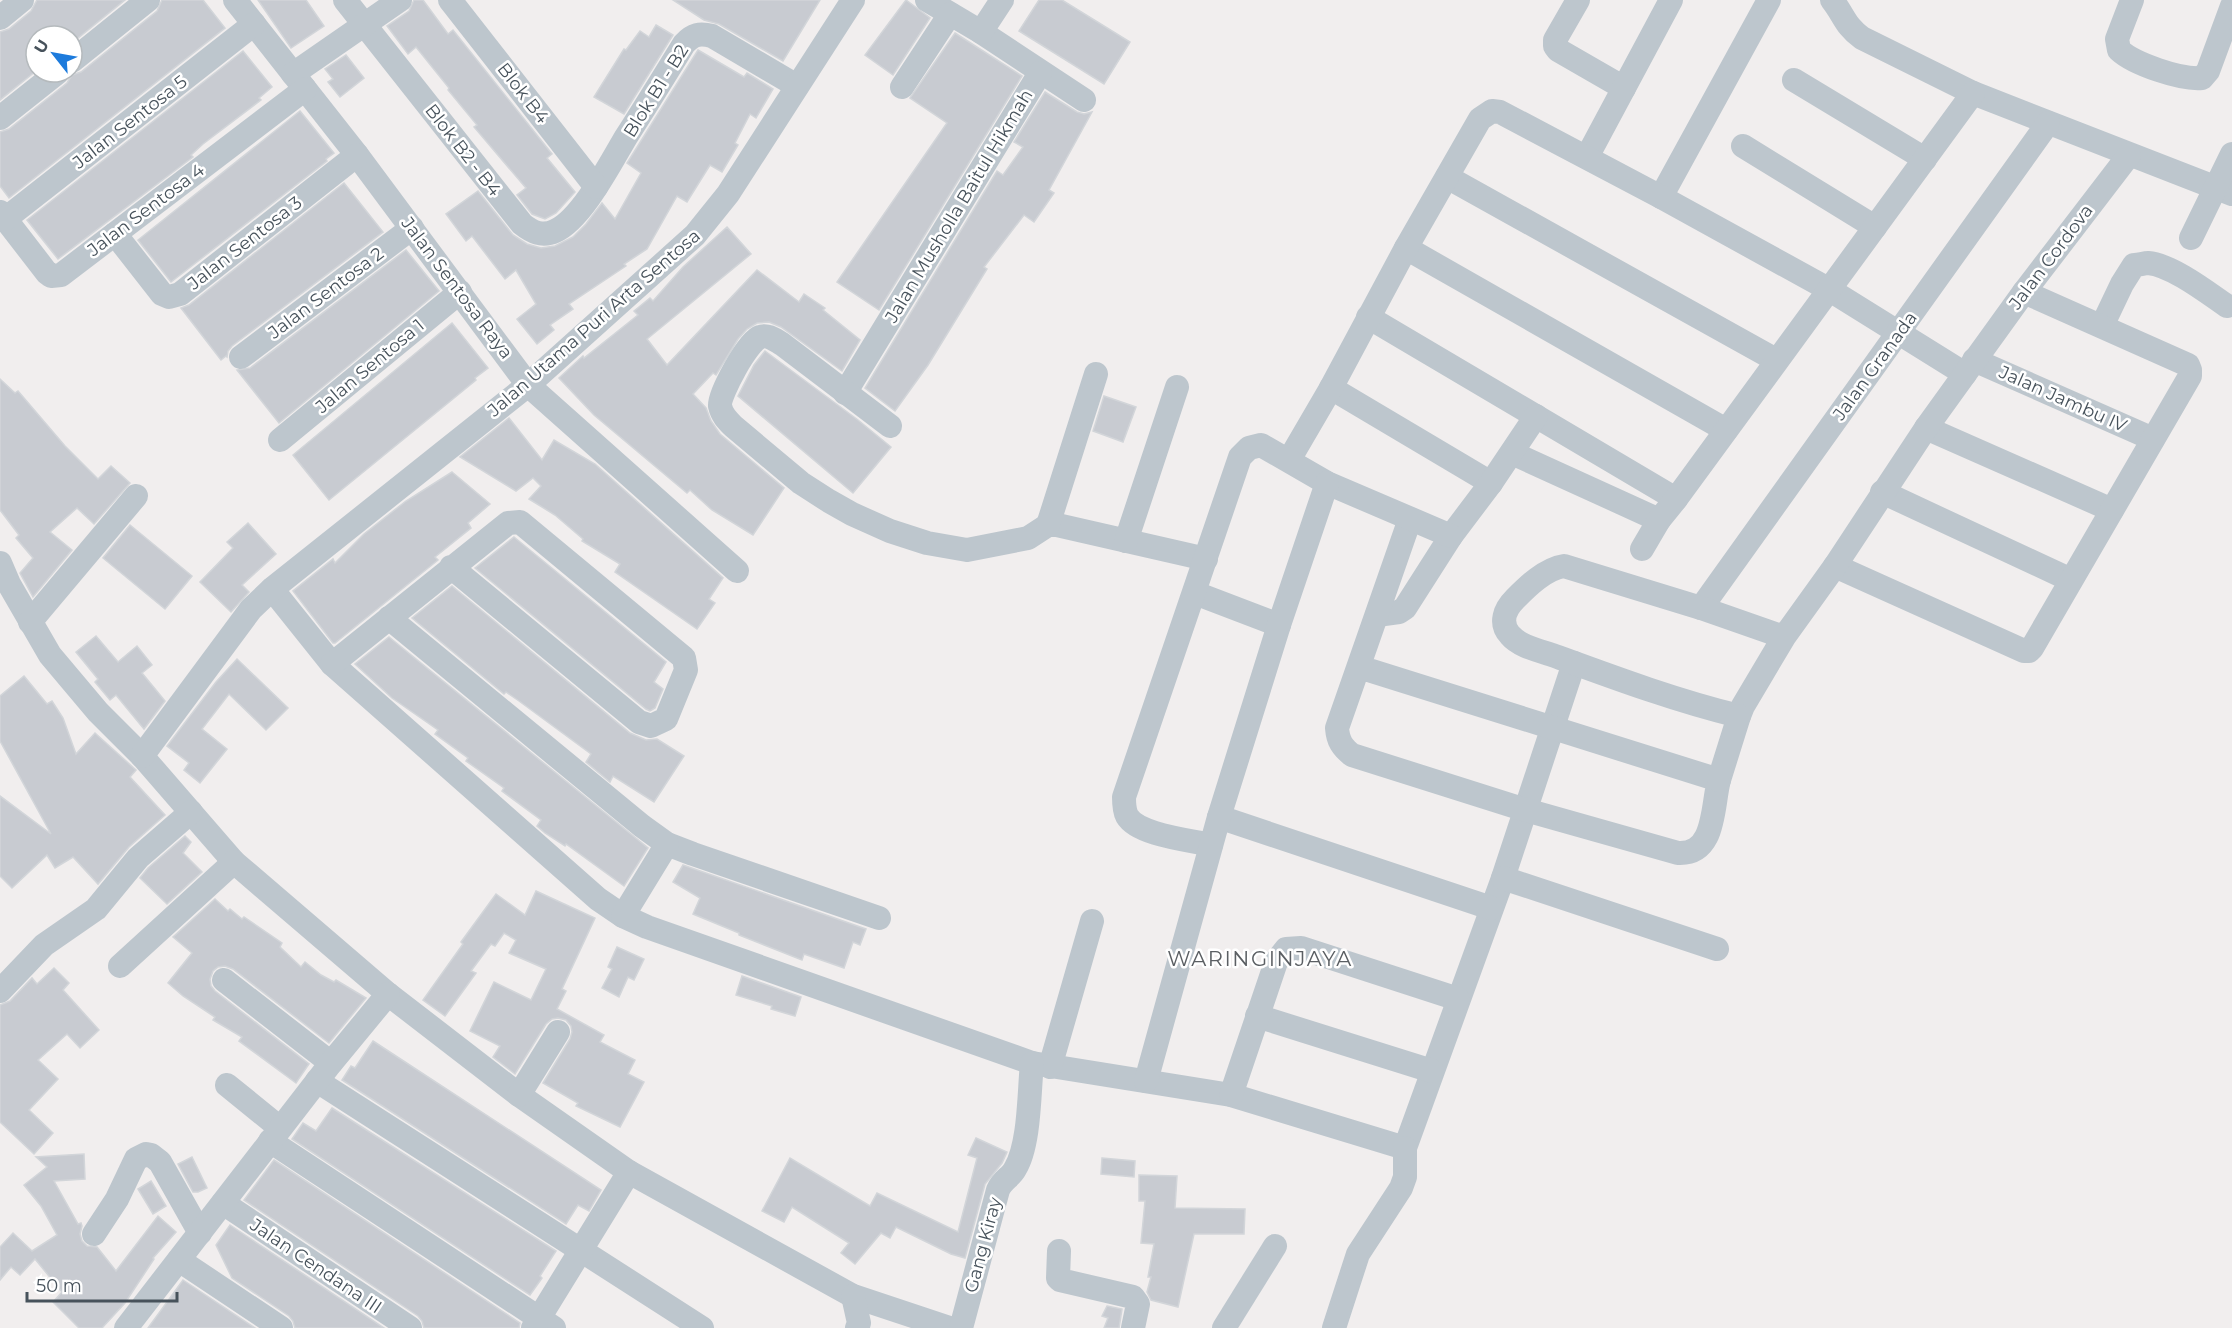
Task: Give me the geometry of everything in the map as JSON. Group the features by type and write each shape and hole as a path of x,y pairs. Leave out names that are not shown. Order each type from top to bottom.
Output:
{"street":[{"path":"0,18 22,0"},
{"path":"84,51 148,0"},
{"name":"Jalan Sentosa Raya","path":"235,0 357,155 528,384 737,571"},
{"name":"Blok B2 - B4","path":"345,0 529,230 543,235 558,230 573,217 596,187"},
{"name":"Jalan Sentosa 4","path":"3,216 51,276 61,275 115,234 299,82 364,25 400,0"},
{"name":"Blok B4","path":"450,0 596,187"},
{"name":"Jalan Utama Puri Arta Sentosa","path":"142,756 251,609 272,589 528,384 695,235 728,194 853,0"},
{"name":"Jalan Musholla Baitul Hikmah","path":"845,393 1040,73 981,32 927,0"},
{"path":"981,32 1002,0"},
{"path":"1578,0 1555,40 1555,46 1558,50 1624,88"},
{"path":"1587,157 1671,0"},
{"path":"1661,197 1769,0"},
{"path":"1833,0 1844,21 1862,38 1973,93 2224,191"},
{"path":"2132,0 2117,39 2119,50 2127,58 2190,79 2202,78 2208,71 2232,6"},
{"path":"902,87 950,14"},
{"name":"Jalan Sentosa 5","path":"3,216 254,24"},
{"name":"Blok B1 - B2","path":"596,187 684,44 692,36 702,34 712,36 797,86"},
{"path":"1040,73 1084,100"},
{"path":"1794,80 1925,159"},
{"path":"0,118 43,84"},
{"path":"1642,549 1659,520 1973,93"},
{"name":"Jalan Jambu IV","path":"1447,177 1480,119 1492,111 1500,112 1830,290 1898,332 1969,367 2153,439"},
{"name":"Jalan Granada","path":"1701,608 2048,123"},
{"path":"1743,146 1875,227"},
{"name":"Jalan Cordova","path":"1526,810 1678,853 1686,854 1699,847 1706,838 1719,780 1743,706 1784,637 1835,566 1882,492 1969,367 2129,154"},
{"path":"2191,238 2224,191 2232,154"},
{"name":"Jalan Sentosa 3","path":"115,234 162,294 169,297 180,294 357,155"},
{"path":"1289,460 1447,177 1776,360"},
{"name":"Jalan Sentosa 2","path":"241,357 412,228"},
{"path":"1406,248 1726,430"},
{"path":"2103,326 2122,284 2134,265 2149,263 2164,268 2192,282 2227,306"},
{"name":"Jalan Sentosa 1","path":"280,440 460,292"},
{"path":"1835,566 2024,651 2032,648 2190,376 2190,370 2187,365 2024,292"},
{"path":"1368,317 1676,499"},
{"path":"890,426 782,344 763,336 748,346 722,394 720,404 723,416 733,426 801,483 852,514 890,531 927,543 967,550 1028,538 1048,525 1096,374"},
{"path":"1126,541 1177,387"},
{"path":"1331,388 1491,483"},
{"path":"1377,615 1399,612 1405,608 1451,536 1491,483 1536,416"},
{"path":"1926,428 2112,510"},
{"path":"1211,845 1142,829 1128,817 1124,808 1124,797 1240,457 1249,448 1261,445 1327,483 1451,536"},
{"path":"1512,453 1659,520"},
{"path":"1146,1081 1219,817 1279,625 1327,483"},
{"path":"1882,492 2071,580"},
{"path":"30,622 136,496"},
{"path":"1410,519 1337,729 1338,738 1343,748 1352,755 1526,810"},
{"path":"332,664 451,567 508,524 514,522 526,526 684,658 686,670 666,720 651,726 639,722 451,567"},
{"path":"1048,525 1206,559"},
{"path":"1739,716 1521,644 1504,628 1504,617 1509,606 1552,568 1564,566 1701,608 1784,637"},
{"path":"3,580 50,655 69,679 142,756 234,862 388,994 625,1178 853,1296 949,1328"},
{"path":"272,589 332,664 598,899 647,927 1041,1065 1231,1095 1405,1148"},
{"path":"1195,593 1279,625"},
{"path":"389,618 642,826 668,844 879,918"},
{"path":"1334,1328 1358,1254 1401,1188 1405,1177 1405,1148 1503,878 1574,663"},
{"path":"1359,668 1719,780"},
{"path":"0,990 44,945 96,909 138,858 191,812"},
{"path":"1219,817 1491,908"},
{"path":"623,915 668,844"},
{"path":"120,966 234,862"},
{"path":"1503,878 1717,949"},
{"name":"Gang Kiray","path":"961,1328 998,1190 1002,1180 1015,1170 1020,1158 1041,1065 1092,921"},
{"path":"1231,1095 1276,962 1286,949 1301,948 1458,999"},
{"path":"224,980 324,1072 581,1251 702,1328"},
{"path":"132,1326 179,1260 275,1135 388,994"},
{"path":"1257,1016 1432,1071"},
{"path":"519,1095 558,1032"},
{"path":"227,1085 275,1135 542,1325 581,1251 625,1178"},
{"path":"94,1234 117,1199 136,1159 146,1154 160,1162 200,1233"},
{"name":"Jalan Cendana III","path":"223,1203 410,1328"},
{"path":"1224,1328 1275,1246"},
{"path":"1059,1251 1058,1278 1060,1280 1133,1297 1137,1300 1133,1328"},
{"path":"179,1260 281,1328"},
{"path":"853,1296 859,1323 856,1328"}],"building":[{"path":"37,0 125,0 84,33 84,24 24,24 24,81 0,100 0,32 9,29 31,11"},
{"path":"162,0 203,0 225,28 9,198 0,186 0,132 9,129 66,84 84,84 84,70 157,11"},
{"path":"258,0 306,0 324,26 291,48"},
{"path":"414,0 423,0 448,34 453,30 552,154 547,158 575,192 556,213 545,219 532,214 517,195 526,188 474,127 477,125 448,90 449,88 416,47 408,54 387,26 409,11"},
{"path":"673,0 820,0 783,61 719,24 704,20"},
{"path":"906,0 930,18 893,75 865,55"},
{"path":"1039,0 1062,0 1130,42 1104,84 1019,31"},
{"path":"656,25 673,35 624,114 594,97 624,49 626,50 640,31 649,37"},
{"path":"955,33 1022,76 879,310 837,282 947,123 910,98"},
{"path":"698,50 744,77 747,73 773,89 756,118 750,114 735,143 738,145 722,172 710,165 687,202 677,196 647,249 569,304 573,309 550,325 554,330 537,344 517,319 536,304 516,270 505,279 472,236 466,241 446,214 478,191 513,235 527,244 541,248 555,246 573,237 602,203 615,219 641,173 627,163"},
{"path":"243,51 272,87 259,98 261,100 203,144 191,155 193,157 58,259 27,220"},
{"path":"346,55 364,78 340,97 328,82 333,79 325,69"},
{"path":"1045,92 1077,112 1084,114 1092,112 1049,190 1054,193 1034,222 1024,215 984,267 987,269 928,365 895,411 865,388 997,171 1003,175 1023,147 1014,142"},
{"path":"300,111 334,153 326,159 327,161 171,282 138,240"},
{"path":"344,183 383,232 232,346 227,357 221,360 181,308 189,305"},
{"path":"727,227 751,254 647,339 667,365 757,270 799,302 804,294 825,308 823,310 860,340 842,371 781,327 769,322 757,323 747,329 738,339 716,375 713,373 693,394 706,408 720,434 784,488 753,535 712,510 690,490 687,493 594,415 559,378 583,356 584,358 638,315 634,311 650,298 653,301 683,267"},
{"path":"406,250 439,291 279,423 237,370 250,368"},
{"path":"452,323 488,368 329,500 293,455"},
{"path":"765,351 891,447 853,493 738,396 754,365"},
{"path":"0,379 15,393 18,391 65,446 98,479 111,466 130,483 94,524 77,508 50,532 72,550 33,597 20,573 33,558 16,538 19,535 0,510"},
{"path":"1104,396 1136,407 1123,442 1093,431"},
{"path":"509,418 542,460 554,440 595,464 723,578 709,599 715,603 697,629 615,572 620,564 582,541 583,539 555,515 529,499 541,486 533,478 516,491 460,457"},
{"path":"452,472 490,504 468,523 471,528 435,557 438,560 333,643 293,591 333,559 335,563 364,534 406,501"},
{"path":"248,523 276,554 242,585 249,592 231,612 200,582 233,548 227,542"},
{"path":"130,525 192,576 165,609 103,558"},
{"path":"514,537 666,662 654,682 663,689 655,708 650,711 646,709 475,568"},
{"path":"452,586 630,733 646,740 657,739 684,756 654,802 613,776 610,782 586,762 591,754 506,692 504,694 412,618"},
{"path":"96,636 118,662 137,646 152,665 142,673 165,701 144,729 116,695 110,700 95,682 98,679 76,652"},
{"path":"389,637 648,848 624,886 566,844 565,846 545,833 537,826 541,820 502,791 504,788 466,761 468,758 435,734 438,730 392,698 355,664"},
{"path":"237,659 288,708 266,730 229,694 202,729 227,749 200,783 184,770 189,763 167,746 216,682"},
{"path":"24,676 47,704 52,701 63,718 76,754 95,733 136,770 130,777 165,815 129,847 98,884 73,857 55,868 47,855 12,888 0,876 0,796 51,834 0,741 0,696"},
{"path":"185,836 191,842 183,853 202,872 167,904 140,878 148,868"},
{"path":"683,865 866,929 860,945 853,942 844,968 804,954 802,960 739,935 739,933 693,914 700,898 673,882"},
{"path":"536,891 595,918 562,989 566,991 557,1009 604,1035 600,1042 635,1060 628,1074 644,1082 620,1127 576,1106 578,1103 543,1083 570,1039 571,1026 566,1020 552,1019 546,1024 515,1074 493,1057 500,1046 470,1031 494,982 531,1000 546,969 509,953 516,940 504,933 495,946 491,944 471,971 476,973 445,1016 423,1000 496,894 525,915"},
{"path":"215,899 228,911 230,909 242,919 244,917 282,943 280,947 301,967 305,962 321,975 334,982 336,980 366,998 329,1043 233,969 225,966 213,971 210,979 215,991 309,1064 296,1083 239,1041 242,1037 213,1020 215,1017 168,983 192,953 173,937"},
{"path":"617,947 644,959 634,980 628,977 619,997 602,988 612,969 608,967"},
{"path":"54,968 69,983 63,990 99,1030 80,1048 67,1034 38,1060 58,1079 29,1110 53,1133 34,1154 0,1122 0,1005 10,1001 32,978 37,984"},
{"path":"742,976 801,997 795,1016 736,995"},
{"path":"373,1041 601,1190 589,1211 578,1205 566,1224 342,1080 351,1066 355,1068"},
{"path":"332,1108 556,1251 530,1295 292,1139 303,1123 316,1131"},
{"path":"976,1138 1007,1152 1002,1163 985,1184 965,1258 951,1254 896,1227 890,1238 881,1233 855,1264 841,1253 849,1243 792,1207 784,1222 762,1211 790,1158 870,1206 877,1193 958,1232 977,1158 968,1155"},
{"path":"84,1154 85,1179 54,1181 78,1224 81,1223 82,1241 87,1246 97,1247 116,1271 158,1216 176,1232 153,1258 125,1303 102,1328 79,1328 53,1302 62,1292 35,1259 20,1275 11,1267 0,1280 0,1247 13,1233 32,1251 57,1235 41,1206 24,1185 47,1167 36,1157"},
{"path":"192,1157 207,1188 198,1192 193,1192 178,1164"},
{"path":"1102,1158 1135,1161 1134,1177 1101,1174"},
{"path":"274,1160 520,1323 519,1328 424,1328 418,1316 244,1200"},
{"path":"1139,1175 1177,1176 1175,1208 1245,1209 1244,1234 1194,1234 1178,1307 1151,1300 1147,1292 1154,1244 1141,1243 1145,1201 1139,1201"},
{"path":"151,1181 166,1206 153,1214 138,1189"},
{"path":"230,1225 384,1328 295,1328 289,1316 232,1278 216,1245"},
{"path":"183,1280 255,1328 148,1328"},
{"path":"1107,1306 1122,1309 1119,1328 1104,1328 1108,1318 1102,1316"}],"district":[{"name":"WARINGINJAYA","path":"1260,959"}]}
